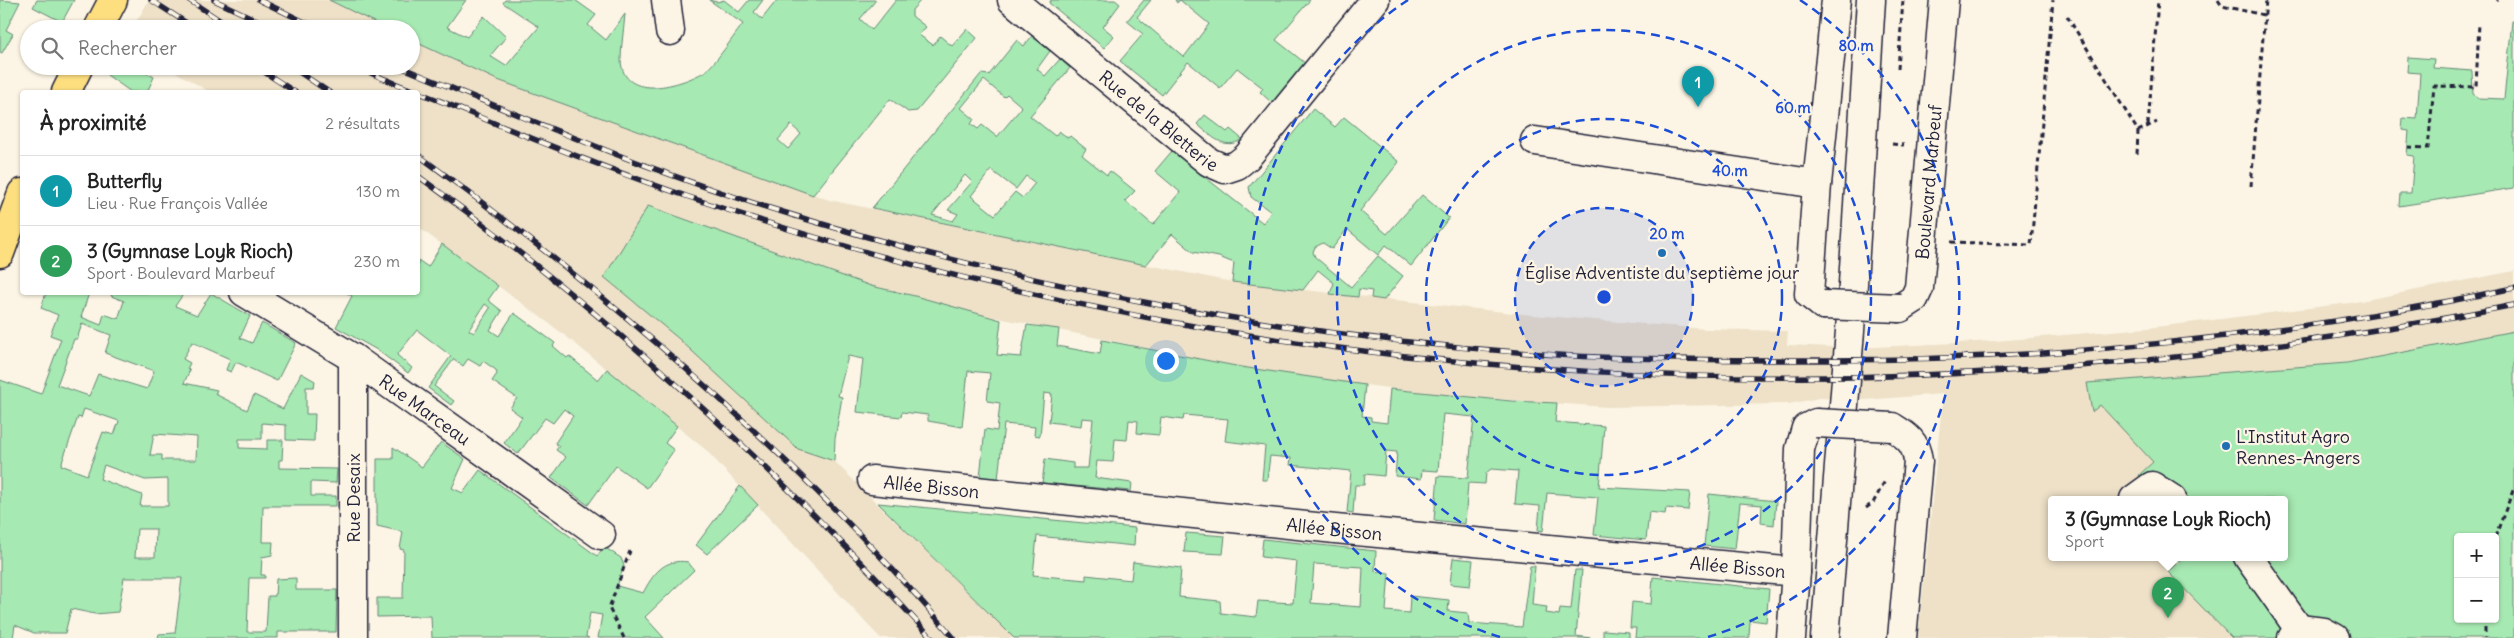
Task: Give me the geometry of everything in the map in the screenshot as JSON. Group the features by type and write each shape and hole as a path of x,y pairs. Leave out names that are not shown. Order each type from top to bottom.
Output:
{"main road":[{"path":"102,20 112,0"},
{"path":"67,90 74,75"},
{"path":"0,253 20,198"}],"street":[{"path":"666,0 670,31"},
{"name":"Rue de la Bletterie","path":"1012,0 1209,162 1225,169 1237,165 1247,157 1375,0"},
{"name":"Boulevard Marbeuf","path":"1836,0 1817,184 1809,294 1823,305 1900,308 1914,298 1919,288 1944,0"},
{"path":"1824,638 1850,331 1871,0"},
{"path":"1535,141 1817,184"},
{"name":"Rue Marceau","path":"249,295 352,358 601,534"},
{"name":"Rue Desaix","path":"352,358 353,638"},
{"path":"1790,638 1796,572 1800,449 1806,428 1816,423 1892,427 1910,438 1917,450 1918,461 1902,638"},
{"name":"Allée Bisson","path":"872,480 1335,529 1796,572"},
{"path":"2138,496 2152,486 2167,496"},
{"path":"2251,561 2296,633 2324,632 2334,638"}],"path":[{"path":"1949,242 2031,245 2053,0"},
{"path":"2148,125 2158,0"},
{"path":"2218,0 2222,6 2264,16"},
{"path":"2251,186 2266,0"},
{"path":"2067,16 2138,131 2137,154"},
{"path":"2408,146 2428,148 2434,86 2476,87 2479,22"},
{"path":"2138,131 2157,122"},
{"path":"1892,144 1898,144"},
{"path":"1863,510 1873,503 1886,477"},
{"path":"2497,533 2514,488"},
{"path":"624,638 609,608 630,551"},
{"path":"2485,623 2485,638"}],"shaded area":[{"path":"149,0 329,0 370,20 137,20"},
{"path":"420,44 495,79 829,200 1232,282 1531,315 1707,329 1788,331 1787,345 1855,348 1995,341 2147,328 2350,303 2514,271 2514,638 1918,638 1943,394 1865,400 1819,398 1789,404 1606,407 1445,395 1241,367 964,311 915,296 871,286 648,206 605,277 679,339 798,449 834,461 1014,638 880,638 706,450 562,333 420,228 420,90 207,90 181,75 420,75"}],"green space":[{"path":"0,0 20,2 6,30 13,34 2,53 0,52"},
{"path":"37,0 74,0 63,20 58,20 33,7"},
{"path":"329,0 466,0 447,27 467,37 484,16 506,37 490,56 506,66 539,27 503,3 505,0 575,0 596,15 588,25 606,40 625,14 621,49 624,73 632,82 642,86 655,87 682,82 704,72 719,57 743,24 709,0 717,2 724,0 739,12 749,0 763,0 754,12 762,19 777,0 876,0 860,19 872,30 896,0 921,0 912,10 912,16 926,27 919,35 933,45 940,36 952,46 967,29 977,38 917,111 908,112 890,99 813,195 495,79 420,44 420,20 370,20","holes":["791,125 801,134 788,149 778,140"]},
{"path":"1051,0 1115,0 1120,4 1103,27 1114,36 1104,48 1049,3"},
{"path":"1144,0 1151,0 1137,17 1184,57 1209,24 1180,0 1310,0 1276,40 1305,63 1272,103 1260,92 1263,88 1237,68 1220,88 1188,62 1162,95 1120,61 1143,34 1127,21"},
{"path":"2512,21 2514,21 2514,188 2399,206 2400,193 2411,193 2414,156 2407,155 2409,131 2402,130 2403,118 2417,119 2420,73 2407,72 2408,57 2434,59 2433,68 2472,71 2473,94 2478,98 2504,99"},
{"path":"1032,36 1050,51 1037,69 1045,76 1060,59 1070,68 1030,116 1055,136 1059,131 1068,138 1070,136 1086,149 1082,155 1107,175 1110,171 1135,191 1125,201 1153,225 1180,192 1155,171 1172,151 1263,223 1271,212 1251,197 1249,187 1313,109 1335,127 1344,117 1399,162 1360,211 1387,234 1422,195 1449,218 1411,266 1386,245 1378,255 1347,229 1332,249 1323,243 1315,247 1313,252 1315,257 1351,287 1378,256 1403,276 1384,300 1371,298 1372,291 1359,289 1358,297 1330,294 1334,283 1318,270 1303,290 1232,282 1234,263 1219,257 1193,252 1172,234 1146,265 872,208 981,74 989,75 1017,40 1024,46","holes":["984,80 1004,97 1007,94 1022,107 997,137 982,125 978,129 971,124 974,119 961,108","991,170 1016,189 1026,176 1035,183 1023,198 1015,192 995,215 971,196","965,175 972,182 948,210 958,214 953,221 932,215"]},
{"path":"107,75 150,75 154,77 148,90 128,90"},
{"path":"1205,115 1227,132 1230,129 1242,139 1230,144 1212,137 1197,124"},
{"path":"648,206 871,286 1001,320 997,355 1021,357 1027,325 1059,329 1057,346 1100,354 1102,340 1241,367 1365,385 1362,416 1371,417 1371,421 1387,423 1390,389 1511,401 1557,403 1555,422 1604,426 1599,487 1690,492 1688,510 1666,508 1665,514 1649,512 1646,540 1594,535 1598,497 1547,493 1543,531 1538,530 1540,506 1515,504 1518,471 1491,469 1486,473 1485,484 1468,483 1465,524 1434,520 1438,476 1468,478 1474,417 1443,414 1438,471 1422,470 1421,479 1395,476 1397,452 1386,451 1384,476 1365,474 1364,485 1355,485 1353,513 1347,512 1351,471 1290,465 1291,458 1270,456 1267,480 1262,480 1265,446 1225,441 1228,419 1184,415 1183,420 1161,417 1159,435 1137,433 1138,421 1129,420 1127,440 1115,439 1113,462 1097,461 1095,478 1132,483 1131,491 1042,483 1045,459 1073,463 1073,468 1088,468 1093,419 1082,418 1081,426 1049,422 1052,394 1044,393 1040,436 1034,435 1035,427 1004,424 998,479 980,477 985,429 997,431 1000,403 987,401 990,373 968,371 962,427 928,421 928,415 902,412 901,417 857,412 863,359 848,356 838,396 842,397 835,439 834,461 798,449 679,339 604,277"},
{"path":"442,244 498,286 488,300 502,311 490,330 499,336 514,313 555,343 553,346 567,358 569,356 598,380 607,369 677,426 665,443 674,450 647,488 616,466 588,505 551,478 566,457 556,450 559,446 555,443 573,416 564,409 553,423 545,418 518,454 504,443 522,417 510,408 517,398 492,381 497,374 496,370 483,361 480,366 468,359 463,366 454,359 434,386 454,401 451,405 428,388 451,356 417,330 397,355 412,368 408,373 377,350 336,327 352,296 350,295 420,295 420,261 428,267","holes":["485,304 490,308 474,333 469,330"]},
{"path":"45,295 88,295 81,317 101,325 104,314 118,319 124,301 111,295 183,295 175,306 197,315 210,295 214,295 250,316 240,338 252,343 262,323 296,343 277,381 236,362 231,372 226,370 230,359 192,342 183,359 190,363 187,369 190,370 184,383 217,390 215,394 247,410 254,395 283,409 301,373 315,381 314,387 306,387 306,414 315,414 314,441 286,440 286,425 262,423 262,439 239,439 239,448 267,449 267,440 283,440 282,460 279,460 279,468 337,469 336,483 311,482 311,496 336,496 336,506 263,506 262,542 273,542 272,555 262,557 261,575 265,575 265,578 249,578 247,632 266,632 268,596 275,596 276,579 296,578 296,590 337,590 336,632 278,632 278,638 158,638 159,634 175,633 182,578 124,578 118,612 95,614 71,609 65,633 34,633 15,625 13,638 0,638 0,380 41,394 61,339 50,335 58,315 41,308","holes":["82,324 111,335 105,353 154,371 147,389 98,374 89,396 57,385 74,339 77,339","84,409 119,421 114,435 103,432 87,475 61,465 78,417 81,418","154,434 197,437 196,460 162,460 162,455 150,455","104,465 145,480 168,479 168,506 140,506 142,495 100,479","137,529 156,529 155,557 135,557"]},
{"name":"L'Institut Agro Rennes-Angers","path":"2514,331 2514,638 2232,638 2168,572 2179,561 2288,561 2288,496 2156,496 2139,475 2153,462 2100,405 2092,412 2087,383 2347,363"},
{"path":"441,442 465,459 452,488 463,493 480,470 597,556 604,547 621,558 624,566 617,586 643,593 660,569 672,562 688,562 694,570 645,617 664,638 598,638 602,615 590,613 586,637 589,638 432,638 431,616 377,617 377,598 403,598 404,550 400,549 403,532 377,526 377,459 393,459 393,447 422,467"},
{"path":"740,486 758,505 707,554 696,545"},
{"path":"1709,494 1776,501 1774,525 1761,523 1762,505 1740,503 1735,549 1704,546"},
{"path":"878,503 1135,528 1134,546 1037,536 1033,575 1086,580 1086,575 1131,580 1133,562 1181,568 1179,597 1220,601 1221,613 1256,617 1258,601 1293,603 1297,561 1261,557 1263,539 1376,551 1375,571 1389,573 1386,611 1409,613 1410,596 1449,600 1448,611 1468,613 1469,623 1522,627 1530,566 1535,566 1532,605 1547,607 1546,613 1559,615 1560,608 1571,609 1575,570 1582,570 1576,636 1591,638 1014,638","holes":["1314,564 1363,567 1361,607 1311,603"]},
{"path":"1186,533 1225,536 1223,554 1184,552"},
{"path":"1453,558 1473,560 1470,586 1450,584"},
{"path":"1653,577 1769,589 1766,622 1750,620 1749,638 1635,638 1636,628 1630,628 1632,602 1651,604"},
{"path":"1603,630 1629,632 1629,638 1603,638"}],"railway":[{"path":"151,0 182,20"},
{"path":"189,0 219,20"},
{"path":"214,0 257,20"},
{"path":"259,0 300,20"},
{"path":"269,75 292,90"},
{"path":"304,75 326,90"},
{"path":"376,75 413,90"},
{"path":"420,75 579,140 716,191 862,235 961,262 1164,306 1266,323 1471,348 1574,356 1693,360 1901,359 2077,351 2253,333 2340,320 2514,288"},
{"path":"420,93 596,164 656,186 908,263 1134,315 1362,351 1592,372 1823,377 2055,368 2285,344 2514,305"},
{"path":"420,156 562,264 700,381 767,442 831,506 894,571 954,638"},
{"path":"420,177 556,281 687,394 812,513 932,638"}],"place":[{"name":"Butterfly","path":"1698,107"},
{"name":"Église Adventiste du septième jour","path":"1662,253"},
{"name":"L'Institut Agro Rennes-Angers","path":"2226,446"},
{"name":"3 (Gymnase Loyk Rioch)","path":"2168,618"}]}
